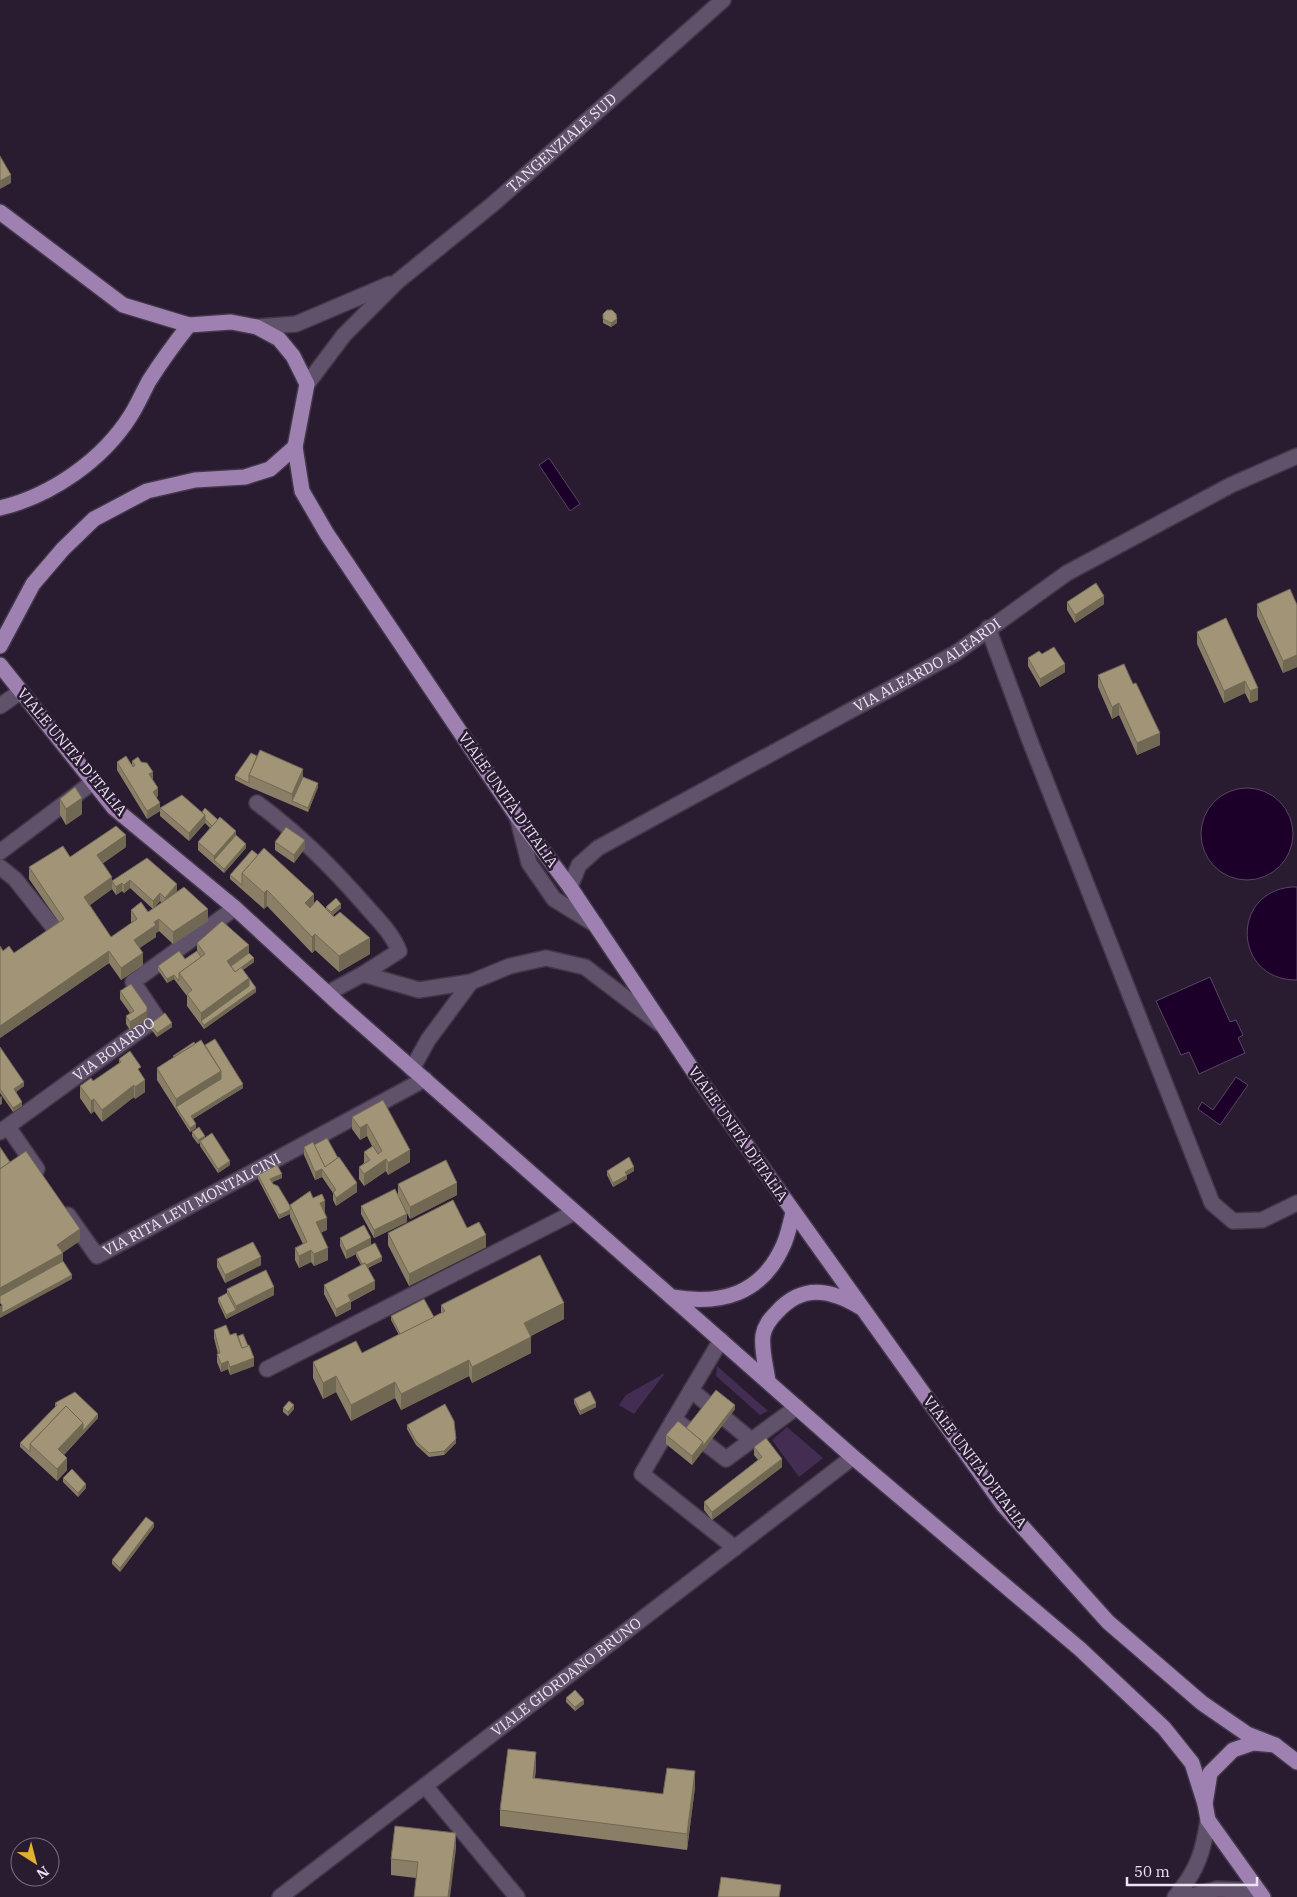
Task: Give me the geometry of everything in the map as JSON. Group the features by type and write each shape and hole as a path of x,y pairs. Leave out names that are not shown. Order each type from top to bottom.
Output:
{"main road":[{"path":"0,212 123,305 189,325 231,322 257,327 279,339 293,356 307,384"},
{"path":"0,508 21,503 49,491 92,459 131,416 150,381 189,325"},
{"name":"VIALE UNITÀ D'ITALIA","path":"307,384 295,447 302,491 327,534 516,815 570,887 665,1028 794,1213 1003,1505 1108,1622 1202,1702 1248,1734 1275,1745 1297,1762"},
{"path":"0,646 33,584 63,549 94,519 147,491 195,480 245,477 270,469 295,447"},
{"name":"VIALE UNITÀ D'ITALIA","path":"0,665 114,808 235,908 424,1079 853,1457 1080,1649 1164,1728 1192,1763 1208,1820 1260,1894"},
{"path":"672,1297 713,1300 741,1292 764,1278 784,1245 794,1213"},
{"path":"768,1381 763,1335 768,1321 782,1306 797,1295 824,1292 846,1298 863,1309"},
{"name":"VIALE UNITÀ D'ITALIA","path":"1205,1804 1210,1773 1233,1750 1253,1743 1275,1745"}],"street":[{"name":"TANGENZIALE SUD","path":"307,384 344,336 398,281 493,204 723,0"},
{"name":"TANGENZIALE SUD","path":"257,327 296,324 398,281"},
{"name":"VIA ALEARDO ALEARDI","path":"570,887 580,865 598,848 956,653 1066,573 1231,485 1297,456"},
{"path":"988,628 1030,742 1212,1203 1233,1221 1262,1220 1297,1203"},
{"path":"1,704 20,692"},
{"path":"0,852 93,782"},
{"path":"257,803 292,828 342,879 394,938 399,951 328,993"},
{"path":"516,815 529,863 554,899 596,925"},
{"path":"0,867 15,879 54,928"},
{"name":"VIA BOIARDO","path":"4,1130 157,1018 133,982 235,908"},
{"path":"363,974 419,990 471,982 510,966 546,958 585,967 665,1028"},
{"path":"412,1068 428,1040 471,982"},
{"name":"VIA RITA LEVI MONTALCINI","path":"58,1199 97,1256 424,1079"},
{"path":"4,1130 46,1183"},
{"path":"267,1369 575,1212"},
{"path":"721,1340 642,1474 735,1548"},
{"path":"691,1390 751,1440"},
{"path":"674,1419 726,1458 797,1407"},
{"name":"VIALE GIORDANO BRUNO","path":"280,1897 853,1457"},
{"path":"425,1786 517,1897"},
{"path":"1175,1897 1192,1877 1204,1849 1208,1820"},
{"path":"1188,1897 1217,1889 1260,1894"}],"shaded area":[{"path":"549,458 580,504 570,511 539,465"},
{"path":"1238,788 1256,788 1273,795 1286,808 1293,825 1293,843 1286,860 1273,873 1256,880 1238,880 1221,873 1208,860 1201,843 1201,825 1208,808 1221,795"},
{"path":"1297,887 1297,980 1275,976 1260,966 1251,952 1247,935 1249,919 1257,904 1271,893"},
{"path":"1210,977 1230,1022 1236,1020 1243,1035 1238,1038 1245,1053 1199,1074 1189,1052 1181,1055 1156,1001"},
{"path":"1236,1077 1248,1085 1220,1125 1198,1109 1202,1102 1213,1110"},
{"path":"717,1366 768,1411 760,1415 716,1376"},
{"path":"665,1373 634,1414 619,1405 626,1395"},
{"path":"787,1427 823,1458 799,1477 772,1440"}],"building":[{"path":"0,156 11,175 0,181"},
{"path":"607,310 612,310 616,314 617,319 611,323 603,319 603,314"},
{"path":"1096,583 1104,596 1075,615 1067,602"},
{"path":"1290,589 1297,605 1297,655 1283,661 1257,604"},
{"path":"1226,618 1258,688 1250,691 1245,681 1224,691 1197,632"},
{"path":"1054,647 1065,664 1040,679 1028,658 1039,651 1042,654"},
{"path":"1124,664 1133,684 1136,683 1160,733 1137,743 1119,703 1112,707 1098,675"},
{"path":"260,750 303,769 292,794 249,775"},
{"path":"251,753 257,756 249,775 249,783 235,776"},
{"path":"126,756 133,767 135,765 132,761 138,757 141,762 147,763 153,772 149,774 158,788 153,792 160,803 147,811 117,762"},
{"path":"303,777 318,783 308,808 292,801"},
{"path":"75,787 82,798 66,809 60,799"},
{"path":"182,795 205,815 189,833 160,808"},
{"path":"205,808 218,820 212,826 205,819 205,815 202,812"},
{"path":"220,817 236,831 214,856 198,842"},
{"path":"116,826 126,835 97,855 112,877 84,897 111,937 137,919 131,910 141,902 148,912 184,887 208,909 173,932 159,919 154,922 156,925 134,940 143,953 121,968 109,951 0,1026 0,946 3,951 9,946 14,953 64,919 29,867 63,846 70,857"},
{"path":"286,827 305,840 294,855 275,842"},
{"path":"236,835 246,844 224,869 214,860"},
{"path":"264,848 314,894 305,903 310,908 317,900 334,917 340,912 370,938 339,956 315,934 312,937 267,890 264,893 242,873"},
{"path":"252,850 258,855 242,873 242,885 230,875"},
{"path":"147,858 177,884 165,898 160,893 153,901 130,880 124,885 122,883 116,887 112,881"},
{"path":"336,898 341,904 331,912 326,907"},
{"path":"222,921 249,945 227,961 235,972 241,967 249,978 201,1013 187,994 192,990 179,973 205,954 197,943"},
{"path":"179,951 185,959 197,951 201,957 179,973 179,981 174,975 167,979 158,966"},
{"path":"249,953 254,958 235,972 231,966"},
{"path":"249,978 256,988 204,1025 201,1021 249,986"},
{"path":"131,984 147,1007 147,1011 130,1022 126,1016 134,1011 120,991"},
{"path":"165,1013 172,1023 157,1033 150,1024"},
{"path":"215,1039 243,1084 191,1116 196,1124 190,1128 176,1107 221,1079 221,1071 205,1045"},
{"path":"201,1040 221,1071 176,1099 157,1068"},
{"path":"194,1042 195,1044 173,1056"},
{"path":"0,1047 24,1082 14,1089 22,1102 13,1108 0,1089"},
{"path":"130,1051 141,1067 138,1069 145,1080 135,1087 134,1085 102,1110 94,1099 91,1101 80,1086 91,1078 93,1081 121,1062 119,1059"},
{"path":"383,1100 410,1150 388,1163 386,1159 364,1174 359,1167 370,1160 364,1152 373,1146 378,1154 382,1151 367,1124 360,1128 352,1117"},
{"path":"199,1127 205,1136 198,1140 192,1132"},
{"path":"212,1133 230,1161 218,1169 200,1141"},
{"path":"327,1138 338,1158 325,1167 314,1145"},
{"path":"313,1142 325,1167 339,1157 357,1183 336,1198 333,1192 336,1190 322,1169 315,1172 304,1147"},
{"path":"0,1147 10,1162 0,1169"},
{"path":"26,1151 80,1229 57,1245 63,1253 0,1288 0,1169"},
{"path":"629,1157 634,1167 625,1172 627,1175 613,1183 607,1171"},
{"path":"446,1160 457,1183 410,1207 398,1184"},
{"path":"277,1165 282,1174 270,1179 273,1184 278,1186 290,1206 290,1210 279,1215 258,1175"},
{"path":"395,1189 407,1214 374,1230 361,1206"},
{"path":"310,1191 313,1198 322,1194 325,1201 320,1203 327,1218 316,1222 328,1248 314,1254 311,1250 299,1256 295,1248 307,1242 290,1205"},
{"path":"453,1200 467,1228 479,1222 486,1235 409,1274 388,1233"},
{"path":"364,1225 371,1238 346,1251 340,1238"},
{"path":"253,1242 261,1257 225,1275 217,1259"},
{"path":"375,1243 382,1257 366,1265 365,1263 362,1264 356,1252"},
{"path":"540,1255 564,1303 524,1323 531,1337 472,1367 469,1360 401,1394 395,1382 351,1405 336,1376 323,1383 313,1362 356,1341 362,1353 445,1311 441,1305"},
{"path":"63,1261 72,1275 2,1313 0,1296"},
{"path":"365,1263 375,1281 348,1295 351,1301 336,1309 324,1285"},
{"path":"266,1270 274,1287 236,1306 227,1289"},
{"path":"227,1293 236,1310 226,1315 218,1298"},
{"path":"424,1299 434,1317 400,1334 391,1316"},
{"path":"226,1325 230,1335 236,1333 242,1348 249,1345 254,1358 230,1367 228,1361 221,1364 217,1354 220,1353 214,1330"},
{"path":"243,1334 248,1346 242,1348 238,1336"},
{"path":"716,1390 735,1405 703,1446 703,1442 686,1428"},
{"path":"590,1391 596,1403 580,1411 574,1399"},
{"path":"75,1392 98,1414 83,1431 83,1423 66,1406 30,1444 30,1452 20,1443 57,1405 55,1403"},
{"path":"289,1401 294,1405 288,1412 283,1408"},
{"path":"445,1404 454,1421 456,1439 444,1451 429,1453 416,1441 407,1425"},
{"path":"66,1406 83,1423 58,1449 67,1458 57,1469 30,1444"},
{"path":"678,1421 703,1442 692,1456 666,1435"},
{"path":"766,1438 782,1459 712,1512 704,1502 762,1457 754,1447"},
{"path":"72,1469 86,1484 78,1493 63,1478"},
{"path":"146,1517 154,1523 120,1568 112,1560"},
{"path":"575,1690 584,1700 575,1707 566,1698"},
{"path":"508,1749 536,1752 533,1778 663,1794 667,1768 695,1771 687,1834 500,1810"},
{"path":"395,1826 456,1833 448,1897 414,1897 418,1862 391,1859"},
{"path":"721,1877 781,1885 779,1897 718,1897"}]}
